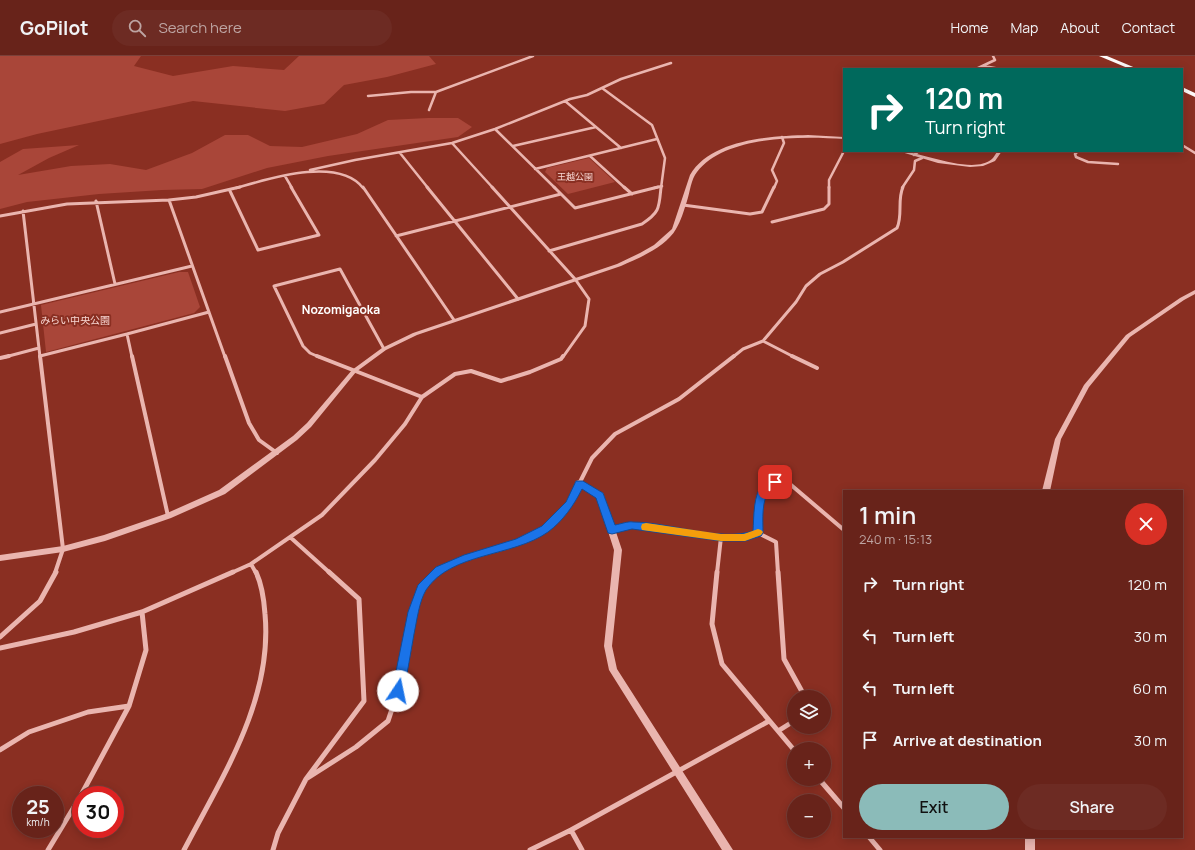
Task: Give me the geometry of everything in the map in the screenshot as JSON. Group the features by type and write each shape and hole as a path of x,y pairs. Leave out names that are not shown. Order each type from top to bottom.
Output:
{"highway":[{"path":"1102,56 1132,68"},
{"path":"1183,89 1195,95"}],"street":[{"path":"368,96 412,92 436,92 532,56"},
{"path":"978,68 995,60 993,56"},
{"path":"0,216 59,205 96,201 169,200 197,197 230,191 300,172 452,143 495,129 565,101 587,95 621,79 671,63"},
{"path":"983,66 994,68"},
{"path":"549,251 637,226 646,222 655,215 659,205 665,158 652,125 602,88"},
{"path":"429,110 436,92"},
{"path":"565,101 621,148"},
{"path":"513,146 596,127"},
{"path":"495,129 575,208 662,186"},
{"path":"0,558 63,549 105,538 168,516 222,492 277,453 309,425 354,371 384,349 415,334 636,258 654,247 674,229 694,172 708,158 737,145 782,137 822,136 843,138"},
{"path":"683,205 750,214 762,212 777,181 772,170 784,143 782,137"},
{"path":"535,169 657,139"},
{"path":"0,648 74,632 142,612 251,564 322,515 375,460 406,424 422,397 455,374 471,371 500,381 530,372 561,359 585,326 589,299 575,279 452,143"},
{"path":"1183,146 1195,153"},
{"path":"772,222 824,208 829,204 829,180 843,152"},
{"path":"904,152 922,158 951,164 981,165 992,161 1000,152"},
{"path":"914,155 918,152"},
{"path":"1076,152 1076,157 1088,162 1118,164"},
{"path":"400,153 518,299"},
{"path":"590,156 632,194"},
{"path":"306,779 356,747 388,721 398,691 413,612 422,588 439,570 467,558 519,542 545,529 569,504 592,458 615,434 679,399 743,349 763,341 796,302 806,286 820,274 843,262 897,228 900,222 900,193 907,178 914,170 915,161 922,158"},
{"path":"300,172 338,174 348,176 357,181 362,186 454,320"},
{"path":"230,191 258,250 319,235 285,176"},
{"path":"396,236 561,194"},
{"path":"169,200 248,424 259,440 277,453"},
{"path":"96,201 115,284"},
{"path":"0,637 40,601 56,572 63,549 23,211"},
{"path":"0,312 192,266"},
{"path":"384,349 340,269 274,286 303,346 310,353 422,397"},
{"path":"1046,490 1058,439 1086,386 1128,336 1182,299 1195,292"},
{"path":"40,356 209,312"},
{"path":"0,333 36,324"},
{"path":"127,334 168,516"},
{"path":"763,341 817,368"},
{"path":"0,358 39,348"},
{"path":"758,533 760,500 767,486 784,479 843,529"},
{"path":"580,483 600,496 618,550 608,646 613,670 728,850"},
{"path":"612,530 632,525 721,537 745,538 758,533 776,542 784,659 801,690"},
{"path":"273,850 278,833 306,779 364,701 359,599 290,537"},
{"path":"721,537 712,624 722,664 787,742"},
{"path":"184,850 251,716 264,668 268,619 258,573 251,564"},
{"path":"48,850 80,797 129,706 146,650 142,612"},
{"path":"0,750 36,729 88,712 129,706"},
{"path":"530,850 571,830 769,721"},
{"path":"778,731 787,725"},
{"path":"825,786 843,807"},
{"path":"571,830 582,850"},
{"path":"870,838 880,850"},
{"path":"1030,838 1030,850"}],"green space":[{"path":"0,56 141,56 134,66 173,76 233,66 284,70 299,56 429,56 436,64 387,77 344,85 324,104 285,111 193,101 37,134 0,144"},
{"path":"458,118 472,127 458,137 328,156 267,168 202,189 99,194 27,202 0,209 0,162 23,149 79,145 49,158 18,175 71,166 110,164 146,170 192,153 225,135 248,135 270,146 302,147 357,134 388,120"},
{"name":"王越公園","path":"589,158 615,182 568,194 545,172 547,168"},
{"name":"みらい中央公園","path":"179,272 188,272 200,307 194,313 46,352 41,305"}],"slow traffic":[{"path":"646,527 721,537 745,538 758,532"}],"district":[{"name":"Nozomigaoka","path":"341,310"}],"route":[{"path":"398,691 413,612 422,588 439,570 467,558 519,542 545,529 569,504 580,483 600,496 612,530 632,525 721,537 745,538 758,533 760,500 767,486 775,482"}]}
